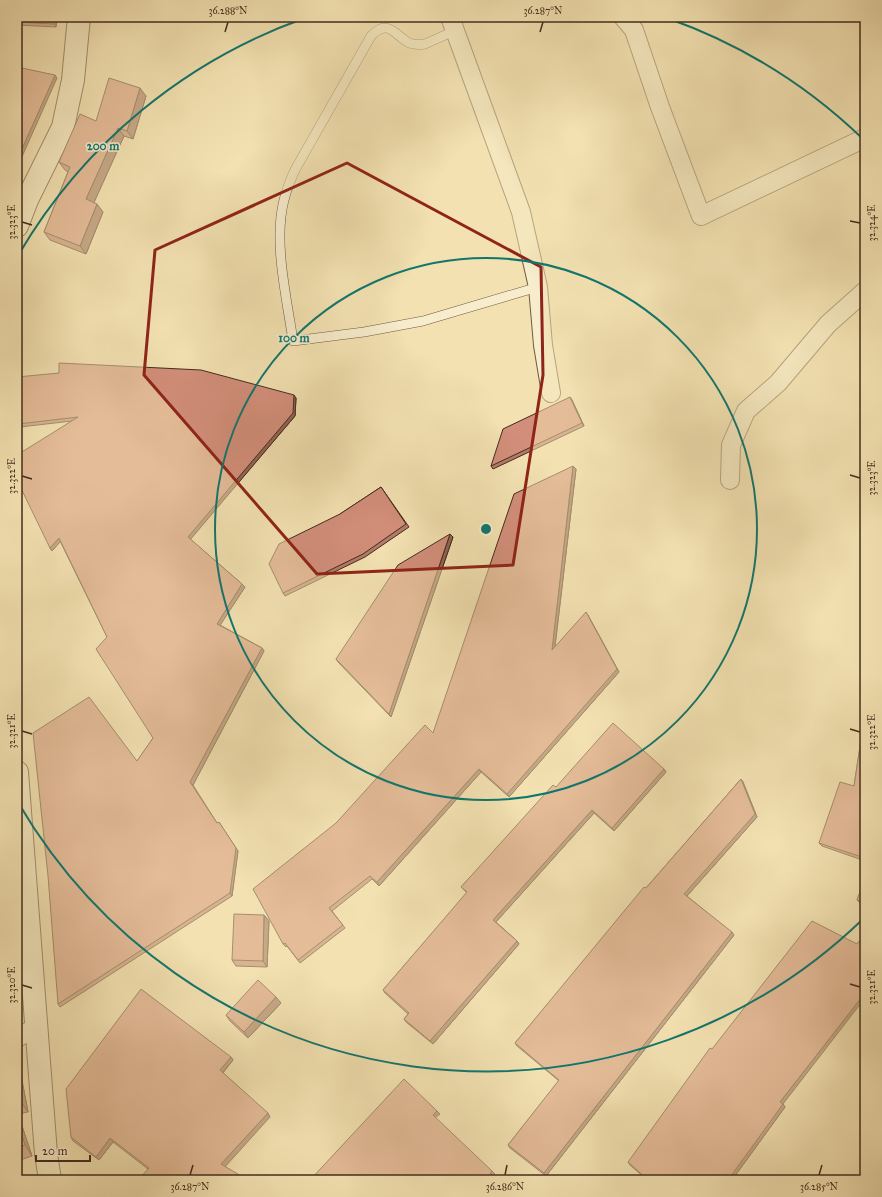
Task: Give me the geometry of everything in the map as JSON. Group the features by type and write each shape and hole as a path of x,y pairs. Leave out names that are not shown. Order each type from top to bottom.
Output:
{"street":[{"path":"17,226 63,127 73,80 79,17"},
{"path":"623,17 634,30 660,107 701,216 865,138"},
{"path":"452,24 520,212 538,288 543,345 551,394"},
{"path":"730,480 731,445 746,411 778,383 828,324 865,291"},
{"path":"17,772 46,1154 50,1180"},
{"path":"17,1038 36,1027"}],"lane":[{"path":"452,24 425,44 421,45 411,43 392,29 386,28 375,31 296,168 284,201 280,237 283,271 293,341 364,332 423,321 538,288"}],"highlighted area":[{"path":"347,163 541,267 543,375 513,565 317,574 144,375 155,250"}],"building":[{"path":"17,17 54,17 54,24 17,22"},
{"path":"17,67 55,75 17,160"},
{"path":"109,78 140,88 127,131 118,128 86,199 97,204 80,246 44,232 70,167 59,162 80,114 96,121"},
{"path":"59,363 201,370 294,395 293,413 188,537 242,584 217,624 262,648 190,782 217,823 219,822 236,848 230,893 58,1004 48,876 33,733 89,697 137,761 153,738 96,649 107,637 59,538 50,548 17,480 17,455 78,417 18,424 17,377 59,373"},
{"path":"570,397 582,423 491,466 503,429"},
{"path":"573,466 552,650 586,612 617,669 507,794 479,769 377,882 370,876 329,908 343,925 298,960 285,943 283,944 253,889 336,823 425,725 433,733 514,494"},
{"path":"381,487 406,524 363,554 283,593 269,564 279,544 340,514"},
{"path":"450,534 389,714 336,659 398,565"},
{"path":"865,714 865,858 819,843 840,782 854,786"},
{"path":"613,723 664,769 612,828 592,810 493,920 517,941 430,1041 404,1019 409,1013 383,990 467,892 461,887 553,785 556,787"},
{"path":"741,779 755,814 684,894 732,932 544,1173 508,1145 559,1080 515,1043 644,887 646,888"},
{"path":"865,879 865,903 857,900"},
{"path":"234,914 264,915 263,961 232,960"},
{"path":"812,921 857,944 859,941 865,946 865,993 780,1102 783,1104 728,1180 648,1180 628,1162 710,1048 712,1049"},
{"path":"258,980 276,997 244,1032 226,1015"},
{"path":"141,989 231,1057 220,1070 268,1113 221,1164 246,1179 245,1180 138,1180 149,1168 110,1138 96,1157 71,1137 66,1089"},
{"path":"404,1079 437,1111 433,1115 492,1171 490,1174 497,1180 310,1180"},
{"path":"17,1082 21,1102 17,1102"},
{"path":"17,1121 25,1145 17,1148"}]}
